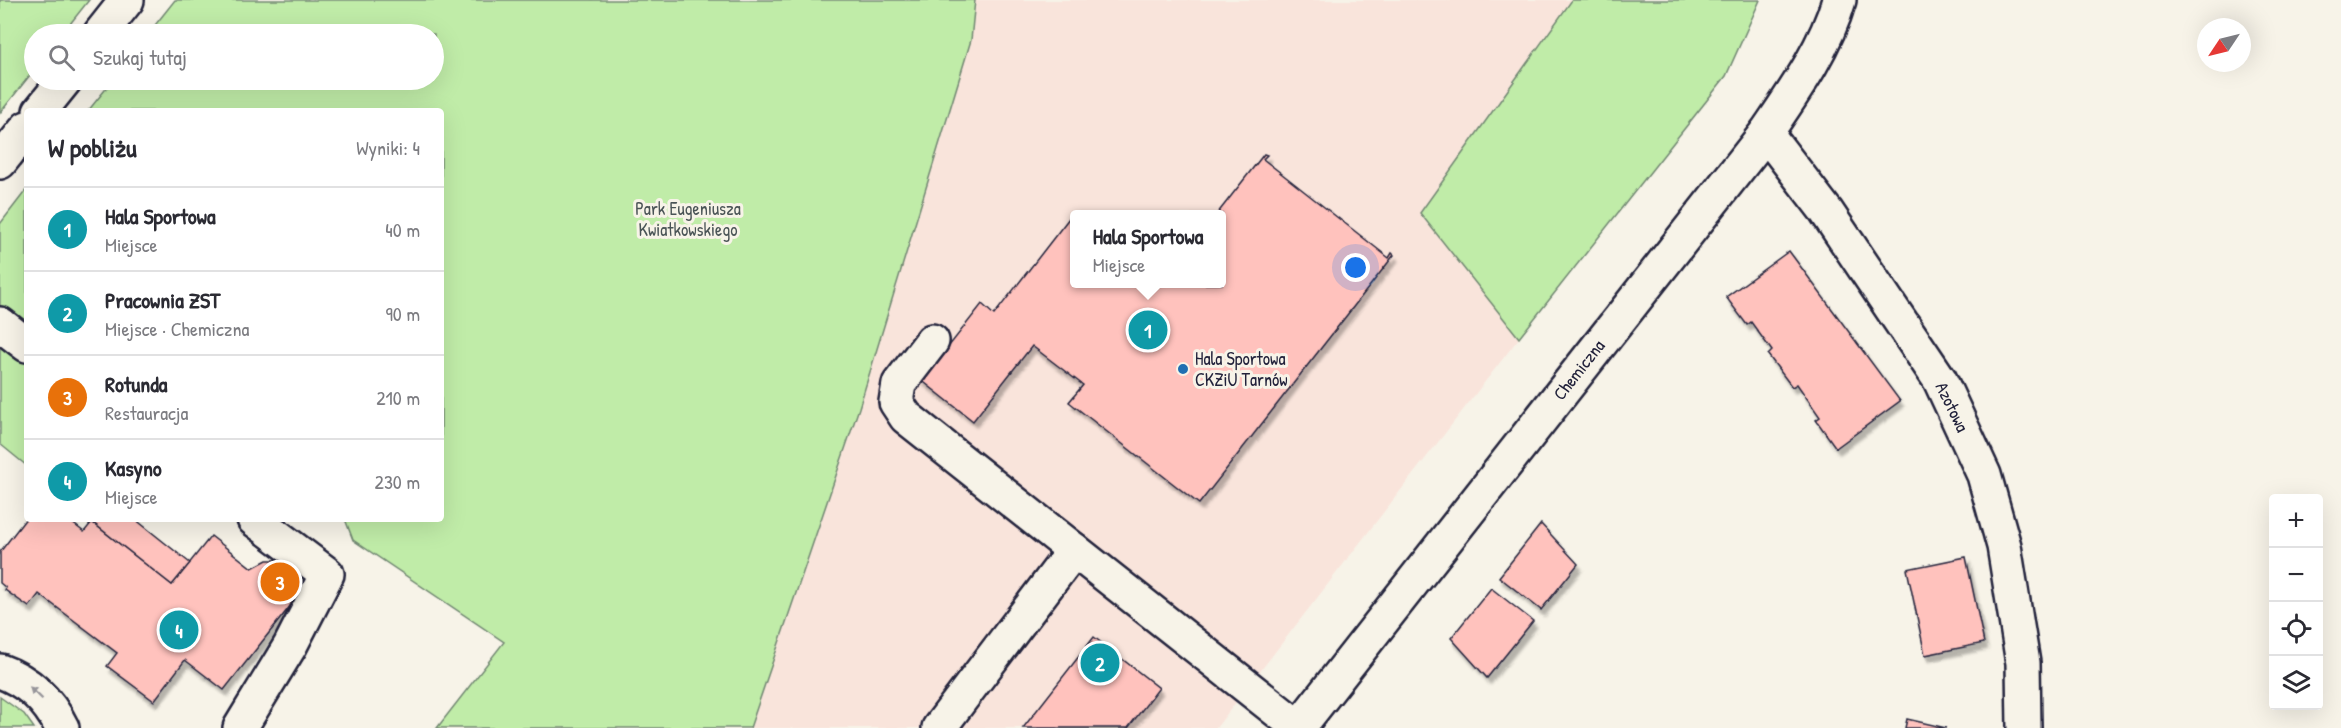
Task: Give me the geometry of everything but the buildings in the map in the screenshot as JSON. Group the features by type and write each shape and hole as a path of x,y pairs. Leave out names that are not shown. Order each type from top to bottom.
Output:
{"street":[{"path":"108,24 127,0"},
{"name":"Chemiczna","path":"1298,728 1766,133 1804,77 1835,15 1839,0"},
{"path":"42,108 57,90"},
{"name":"Azotowa","path":"1766,133 1826,211 1940,380 1984,475 2004,546 2023,663 2024,728"},
{"path":"0,324 24,343"},
{"path":"932,341 899,384 896,402 906,417 1298,728"},
{"path":"240,728 290,646 327,574 258,522"},
{"path":"939,728 1074,550"},
{"path":"0,671 14,676 34,690 51,708 62,728"}],"shaded area":[{"name":"Hala Sportowa CKZiU Tarnów","path":"975,0 1760,0 1726,76 1216,728 750,728"}],"green space":[{"path":"0,0 89,0 70,24 24,24 24,83 0,113"},
{"name":"Park Eugeniusza Kwiatkowskiego","path":"175,0 975,0 971,40 859,408 750,728 437,728 504,642 353,540 346,522 444,522 444,108 90,108 105,90 444,90 444,24 156,24"},
{"path":"1572,0 1760,0 1726,76 1519,338 1420,213"},
{"path":"24,193 24,330 0,311 0,224"},
{"path":"0,332 24,351 24,464 0,444"},
{"path":"0,697 24,714 34,728 0,728"}],"place":[{"name":"Hala Sportowa","path":"1148,330"},
{"name":"Hala Sportowa CKZiU Tarnów","path":"1183,369"},
{"name":"Rotunda","path":"280,582"},
{"name":"Kasyno","path":"179,630"},
{"name":"Pracownia ZST","path":"1100,663"}]}
